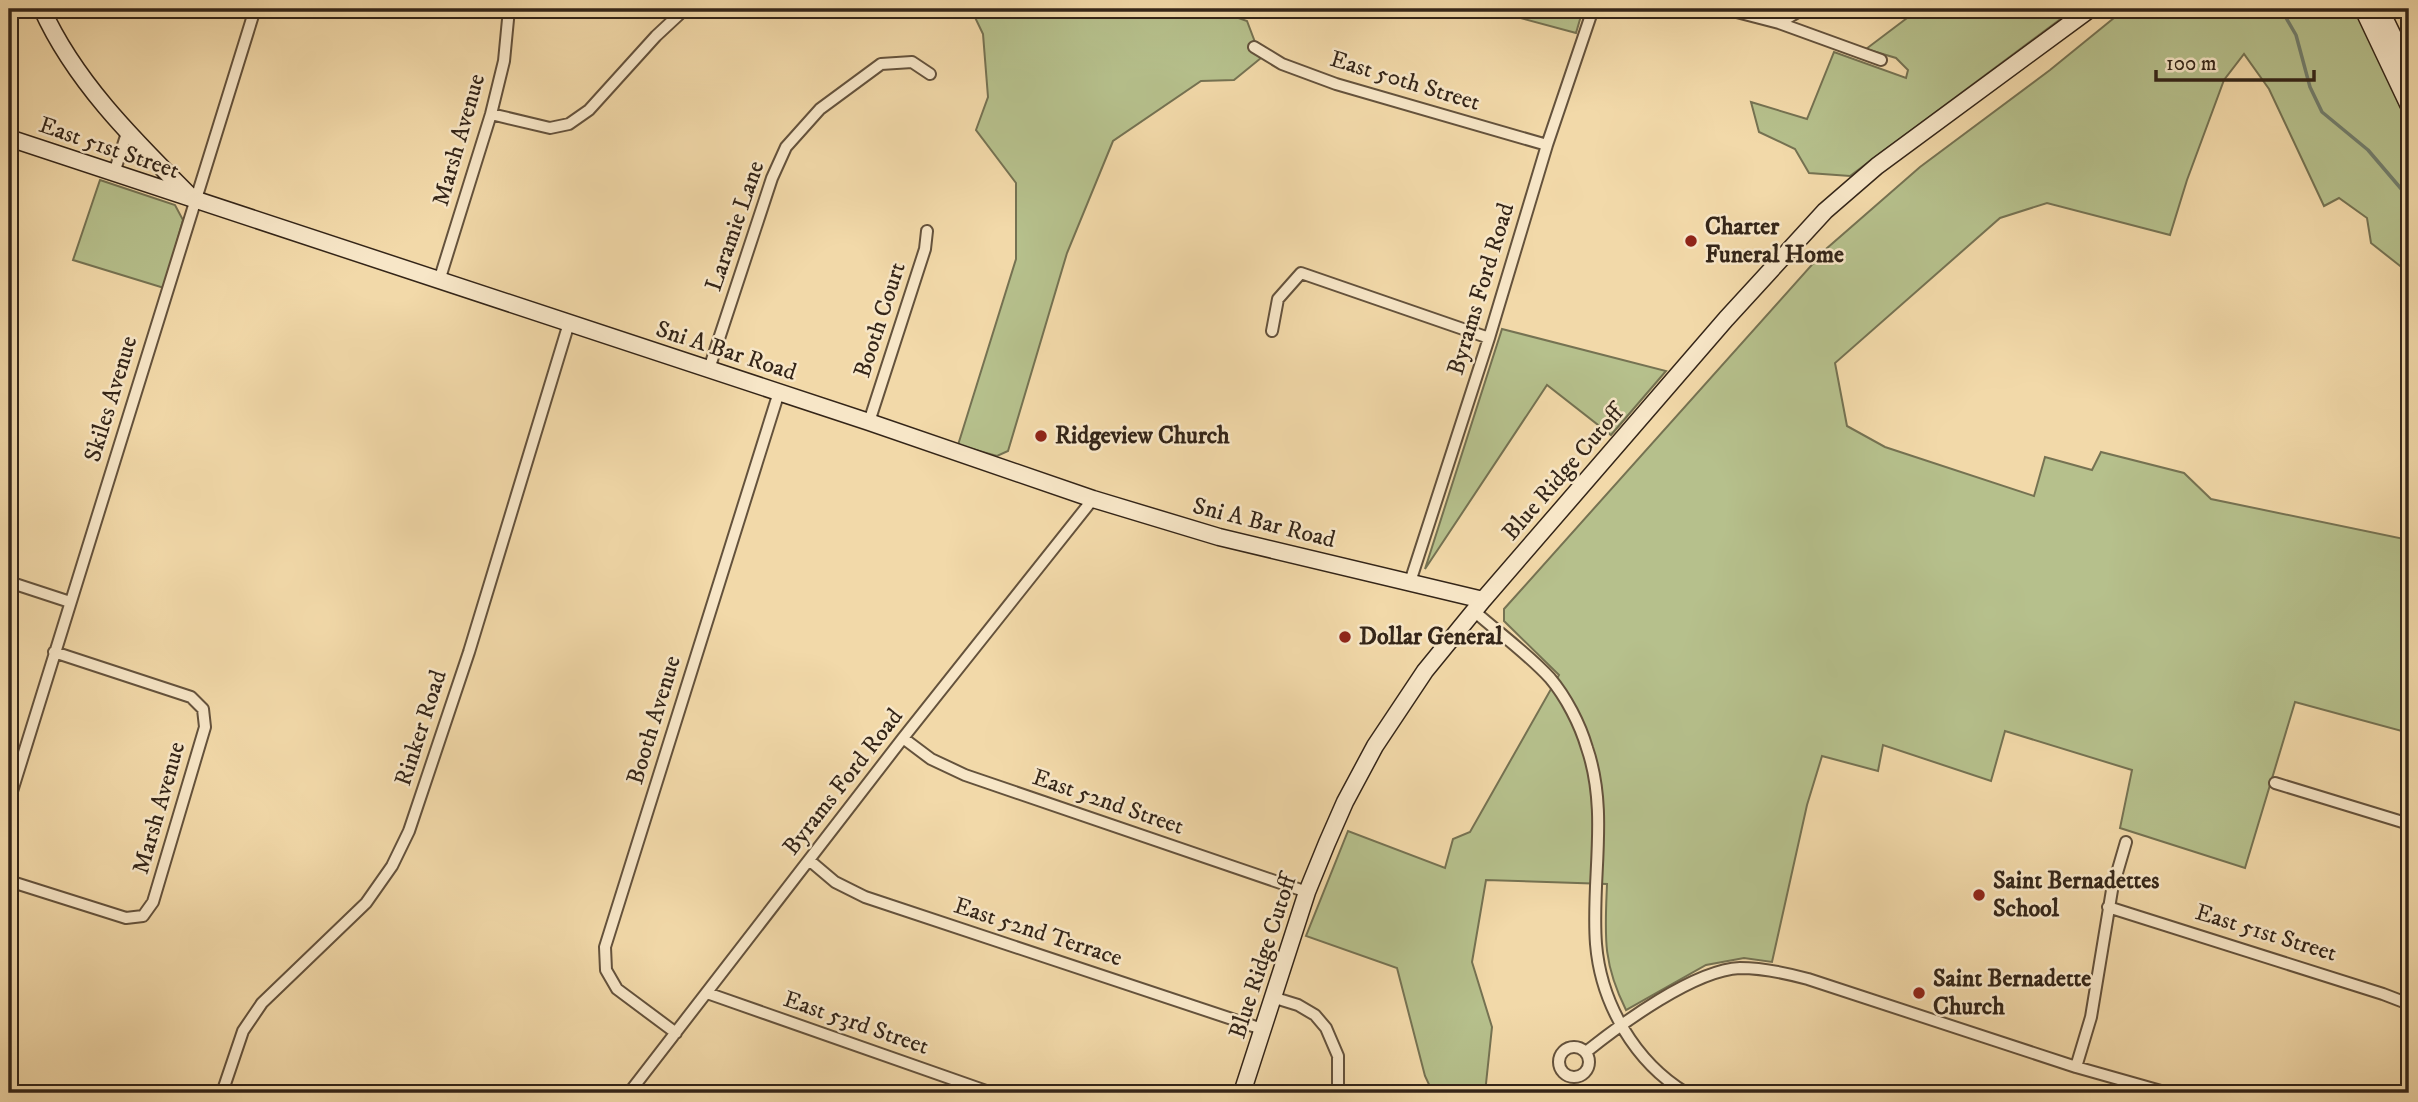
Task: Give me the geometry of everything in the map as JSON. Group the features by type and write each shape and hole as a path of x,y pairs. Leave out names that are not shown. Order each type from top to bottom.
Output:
{"main road":[{"name":"Sni A Bar Road","path":"42,9 85,80 127,133 195,200 779,392 1093,499 1219,537 1410,582 1479,605"},
{"name":"Blue Ridge Cutoff","path":"1242,1093 1307,892 1345,802 1375,746 1424,671 1719,328 1825,211 1877,166 2090,9"},
{"path":"2363,9 2409,106"},
{"path":"2381,9 2409,69"},
{"name":"East 51st Street","path":"9,138 195,200"}],"street":[{"name":"Skiles Avenue","path":"9,801 255,9"},
{"name":"Marsh Avenue","path":"439,281 491,114 504,61 509,9"},
{"path":"491,114 550,128 569,124 589,110 656,36 685,9"},
{"name":"Byrams Ford Road","path":"1410,582 1489,338 1547,145 1593,9"},
{"path":"1724,9 1779,23 1881,60"},
{"path":"1779,23 1803,9"},
{"name":"East 50th Street","path":"1254,47 1282,64 1336,84 1547,145"},
{"name":"Laramie Lane","path":"709,369 772,177 786,147 820,109 881,64 912,62 930,74"},
{"path":"114,173 127,133"},
{"name":"Booth Court","path":"869,422 925,248 927,231"},
{"path":"1272,331 1278,299 1301,273 1489,338"},
{"name":"Rinker Road","path":"222,1093 243,1031 262,1003 366,903 392,866 409,831 469,652 569,323"},
{"name":"Booth Avenue","path":"676,1033 617,989 606,970 605,947 779,392"},
{"name":"Byrams Ford Road","path":"629,1093 903,738 1093,499"},
{"path":"9,582 70,602"},
{"name":"Sni A Bar Road","path":"1479,605 1550,679 1572,712 1587,748 1595,778 1599,817 1596,944 1603,984 1620,1023"},
{"name":"Marsh Avenue","path":"9,881 126,918 139,917 150,910 206,718 200,705 191,697 54,652"},
{"name":"East 52nd Street","path":"903,738 931,759 965,775 1307,892"},
{"path":"2275,783 2409,824"},
{"path":"2076,1067 2096,993 2108,907 2126,842"},
{"name":"East 52nd Terrace","path":"809,860 835,882 865,897 1262,1029"},
{"name":"East 51st Street","path":"2108,907 2409,1004"},
{"path":"1586,1052 1620,1023 1708,975 1738,968 1772,970 2076,1067 2168,1093"},
{"name":"East 53rd Street","path":"707,993 992,1093"},
{"path":"1272,997 1298,1005 1315,1015 1326,1028 1338,1056 1339,1093"},
{"path":"1620,1023 1640,1055 1668,1082 1686,1093"}],"green space":[{"path":"971,9 1213,9 1247,21 1261,58 1234,80 1201,81 1113,141 1067,253 1008,451 997,456 958,445 1016,259 1016,183 976,130 988,97 983,34"},
{"path":"1487,9 1583,9 1576,33"},
{"path":"1919,9 2074,9 1850,176 1809,173 1795,149 1759,132 1751,102 1807,119 1834,52 1906,78 1908,70 1896,58 1866,49"},
{"path":"2125,9 2355,9 2409,125 2409,273 2371,243 2367,218 2339,198 2324,206 2269,89 2244,54 2224,80 2170,235 2047,203 2000,218 1835,363 1847,426 1885,447 2034,496 2045,457 2092,470 2101,452 2184,473 2211,499 2409,540 2409,733 2295,702 2245,868 2120,828 2132,770 2005,731 1991,781 1883,745 1878,771 1822,756 1807,805 1772,962 1744,958 1706,965 1626,1010 1609,962 1606,934 1607,884 1486,880 1472,962 1492,1027 1485,1093 1433,1093 1425,1076 1397,968 1306,936 1348,831 1445,868 1453,839 1470,832 1559,675 1504,621 1504,609 1826,249 1920,167 2050,70"},
{"path":"100,180 175,205 183,220 164,288 73,260"},
{"path":"1502,329 1666,371 1611,435 1547,385 1425,569"}],"waterway":[{"path":"2281,9 2296,35 2310,87 2322,112 2368,150 2409,198"}],"place":[{"name":"Charter Funeral Home","path":"1691,241"},
{"name":"Ridgeview Church","path":"1041,436"},
{"name":"Dollar General","path":"1345,637"},
{"name":"Saint Bernadettes School","path":"1979,895"},
{"name":"Saint Bernadette Church","path":"1919,993"}]}
